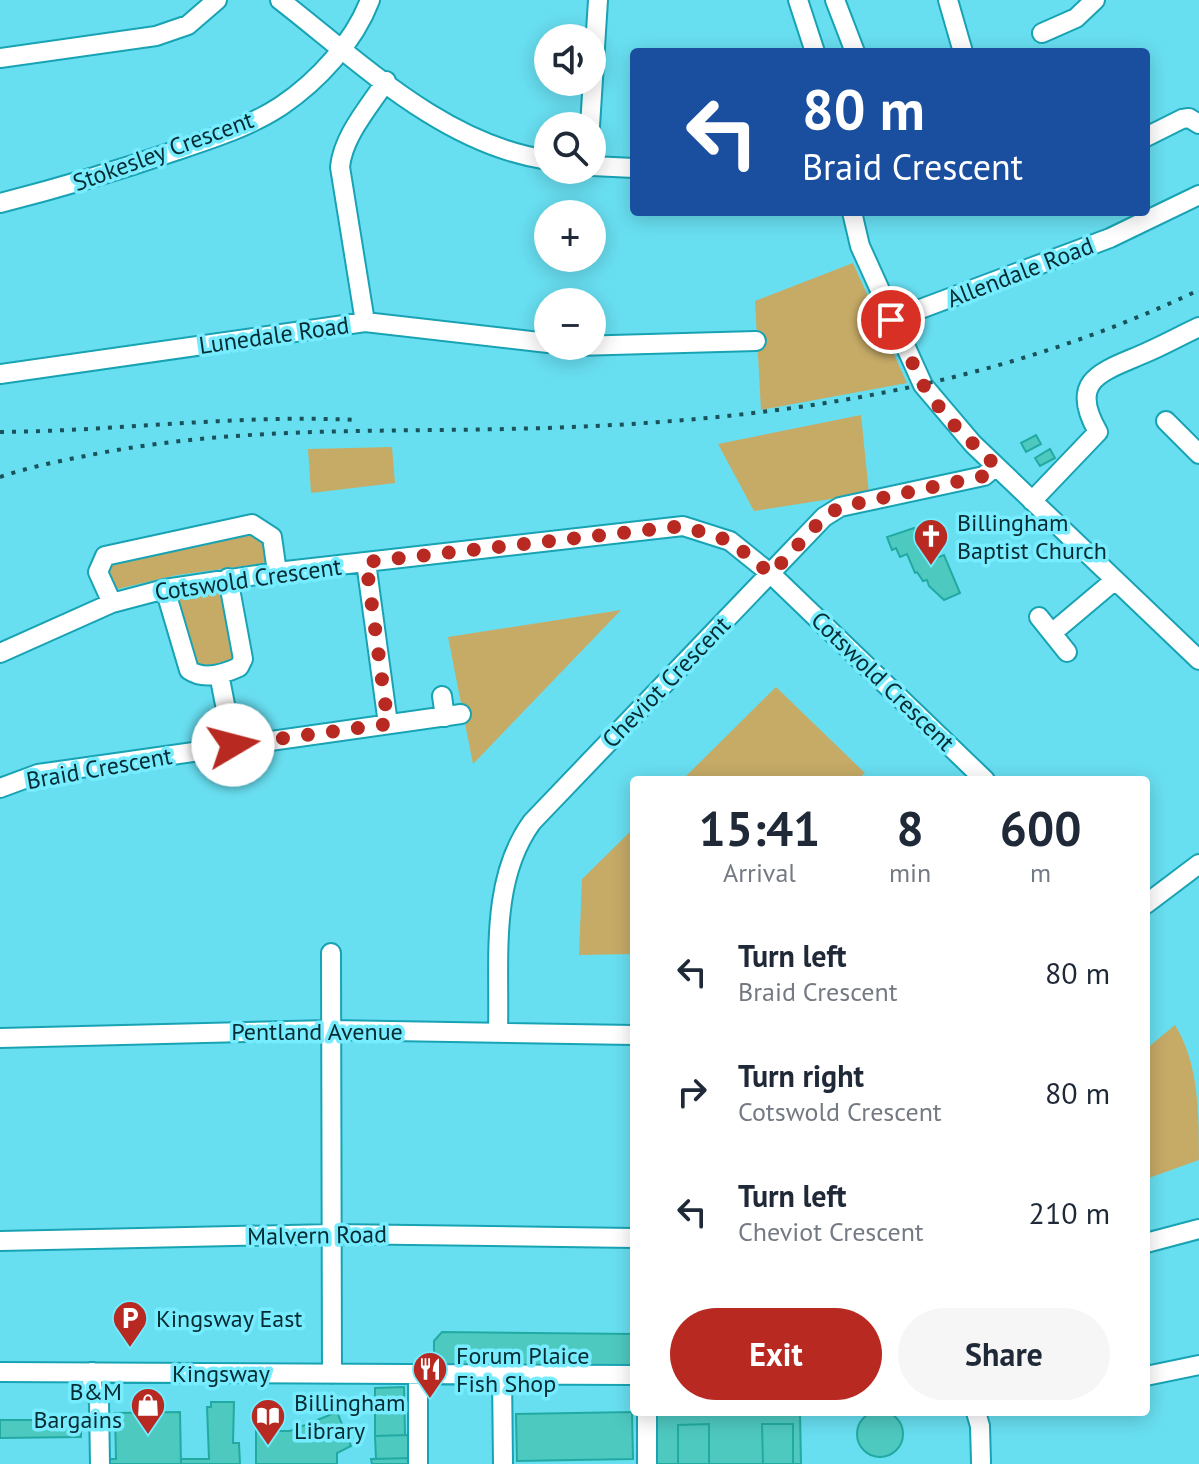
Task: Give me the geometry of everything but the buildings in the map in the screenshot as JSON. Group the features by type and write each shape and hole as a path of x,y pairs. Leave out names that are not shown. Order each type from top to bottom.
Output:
{"street":[{"path":"0,58 156,36 188,25 217,0"},
{"path":"280,0 418,105 456,127 534,156"},
{"name":"Stokesley Crescent","path":"0,203 95,179 242,126 289,99 321,72 341,47 370,0"},
{"path":"591,112 598,0"},
{"path":"798,0 814,48"},
{"path":"835,0 853,48"},
{"path":"948,0 962,48"},
{"path":"1042,33 1059,16 1082,14 1095,0"},
{"path":"365,322 340,167 348,140 386,81"},
{"path":"1150,135 1182,119 1189,118 1199,124"},
{"path":"606,167 630,168"},
{"name":"Allendale Road","path":"1150,214 1199,195"},
{"path":"853,216 860,246 891,320 927,392 953,424 1199,660"},
{"name":"Allendale Road","path":"891,320 1096,243 1145,216"},
{"name":"Lunedale Road","path":"0,374 365,322 534,341"},
{"path":"1114,444 1098,432 1086,408 1086,398 1096,377 1111,366 1142,355 1199,327"},
{"path":"606,345 756,341"},
{"path":"1166,421 1199,454"},
{"path":"1032,501 1098,432"},
{"name":"Cheviot Crescent","path":"498,1032 504,879 524,833 824,517 840,507 984,476 996,466"},
{"path":"112,603 98,572 105,556 252,524 272,537 277,572"},
{"name":"Cotswold Crescent","path":"0,653 112,603 165,589 277,572 683,526 730,541 771,574 975,776"},
{"path":"366,562 388,724"},
{"path":"165,589 189,670 199,676 219,674 239,667 243,659 228,578"},
{"path":"1052,633 1115,580"},
{"path":"1039,617 1067,652"},
{"path":"219,674 233,745"},
{"name":"Braid Crescent","path":"0,788 38,774 453,716 442,696"},
{"path":"1150,901 1199,864"},
{"path":"331,953 332,1374"},
{"name":"Pentland Avenue","path":"0,1038 331,1030 630,1035"},
{"path":"1150,1242 1199,1229"},
{"name":"Malvern Road","path":"0,1241 332,1234 630,1238"},
{"path":"1150,1375 1199,1365"},
{"name":"Kingsway","path":"0,1372 630,1375"},
{"path":"92,1372 92,1388 99,1401 100,1464"},
{"path":"418,1374 418,1464"},
{"path":"502,1375 503,1464"},
{"path":"647,1416 647,1464"},
{"path":"977,1416 983,1463"}],"shaded area":[{"path":"853,263 907,383 761,410 755,301"},
{"path":"861,415 869,493 754,511 718,444"},
{"path":"392,447 395,483 311,493 308,449"},
{"path":"255,528 269,542 268,563 177,575 113,590 106,574 113,560"},
{"path":"221,589 236,660 206,670 193,666 176,597"},
{"path":"621,610 473,764 448,637"},
{"path":"776,687 865,773 862,776 686,776"},
{"path":"630,832 630,954 579,955 582,879"},
{"path":"1175,1025 1183,1040 1193,1072 1198,1107 1199,1160 1150,1178 1150,1046"}],"railway":[{"path":"0,477 33,467 142,446 246,435 596,426 773,411 946,379 1032,355 1116,326 1199,290"},
{"path":"0,432 268,419 358,420"}],"place":[{"name":"Billingham Baptist Church","path":"931,567"},
{"name":"Kingsway East","path":"130,1349"},
{"name":"Forum Plaice Fish Shop","path":"430,1400"},
{"name":"B&M Bargains","path":"148,1436"},
{"name":"Billingham Library","path":"268,1447"}],"route":[{"path":"233,745 388,724 366,562 683,526 719,535 771,574 824,517 840,507 989,473 996,466 937,406 916,373 891,320"}]}
